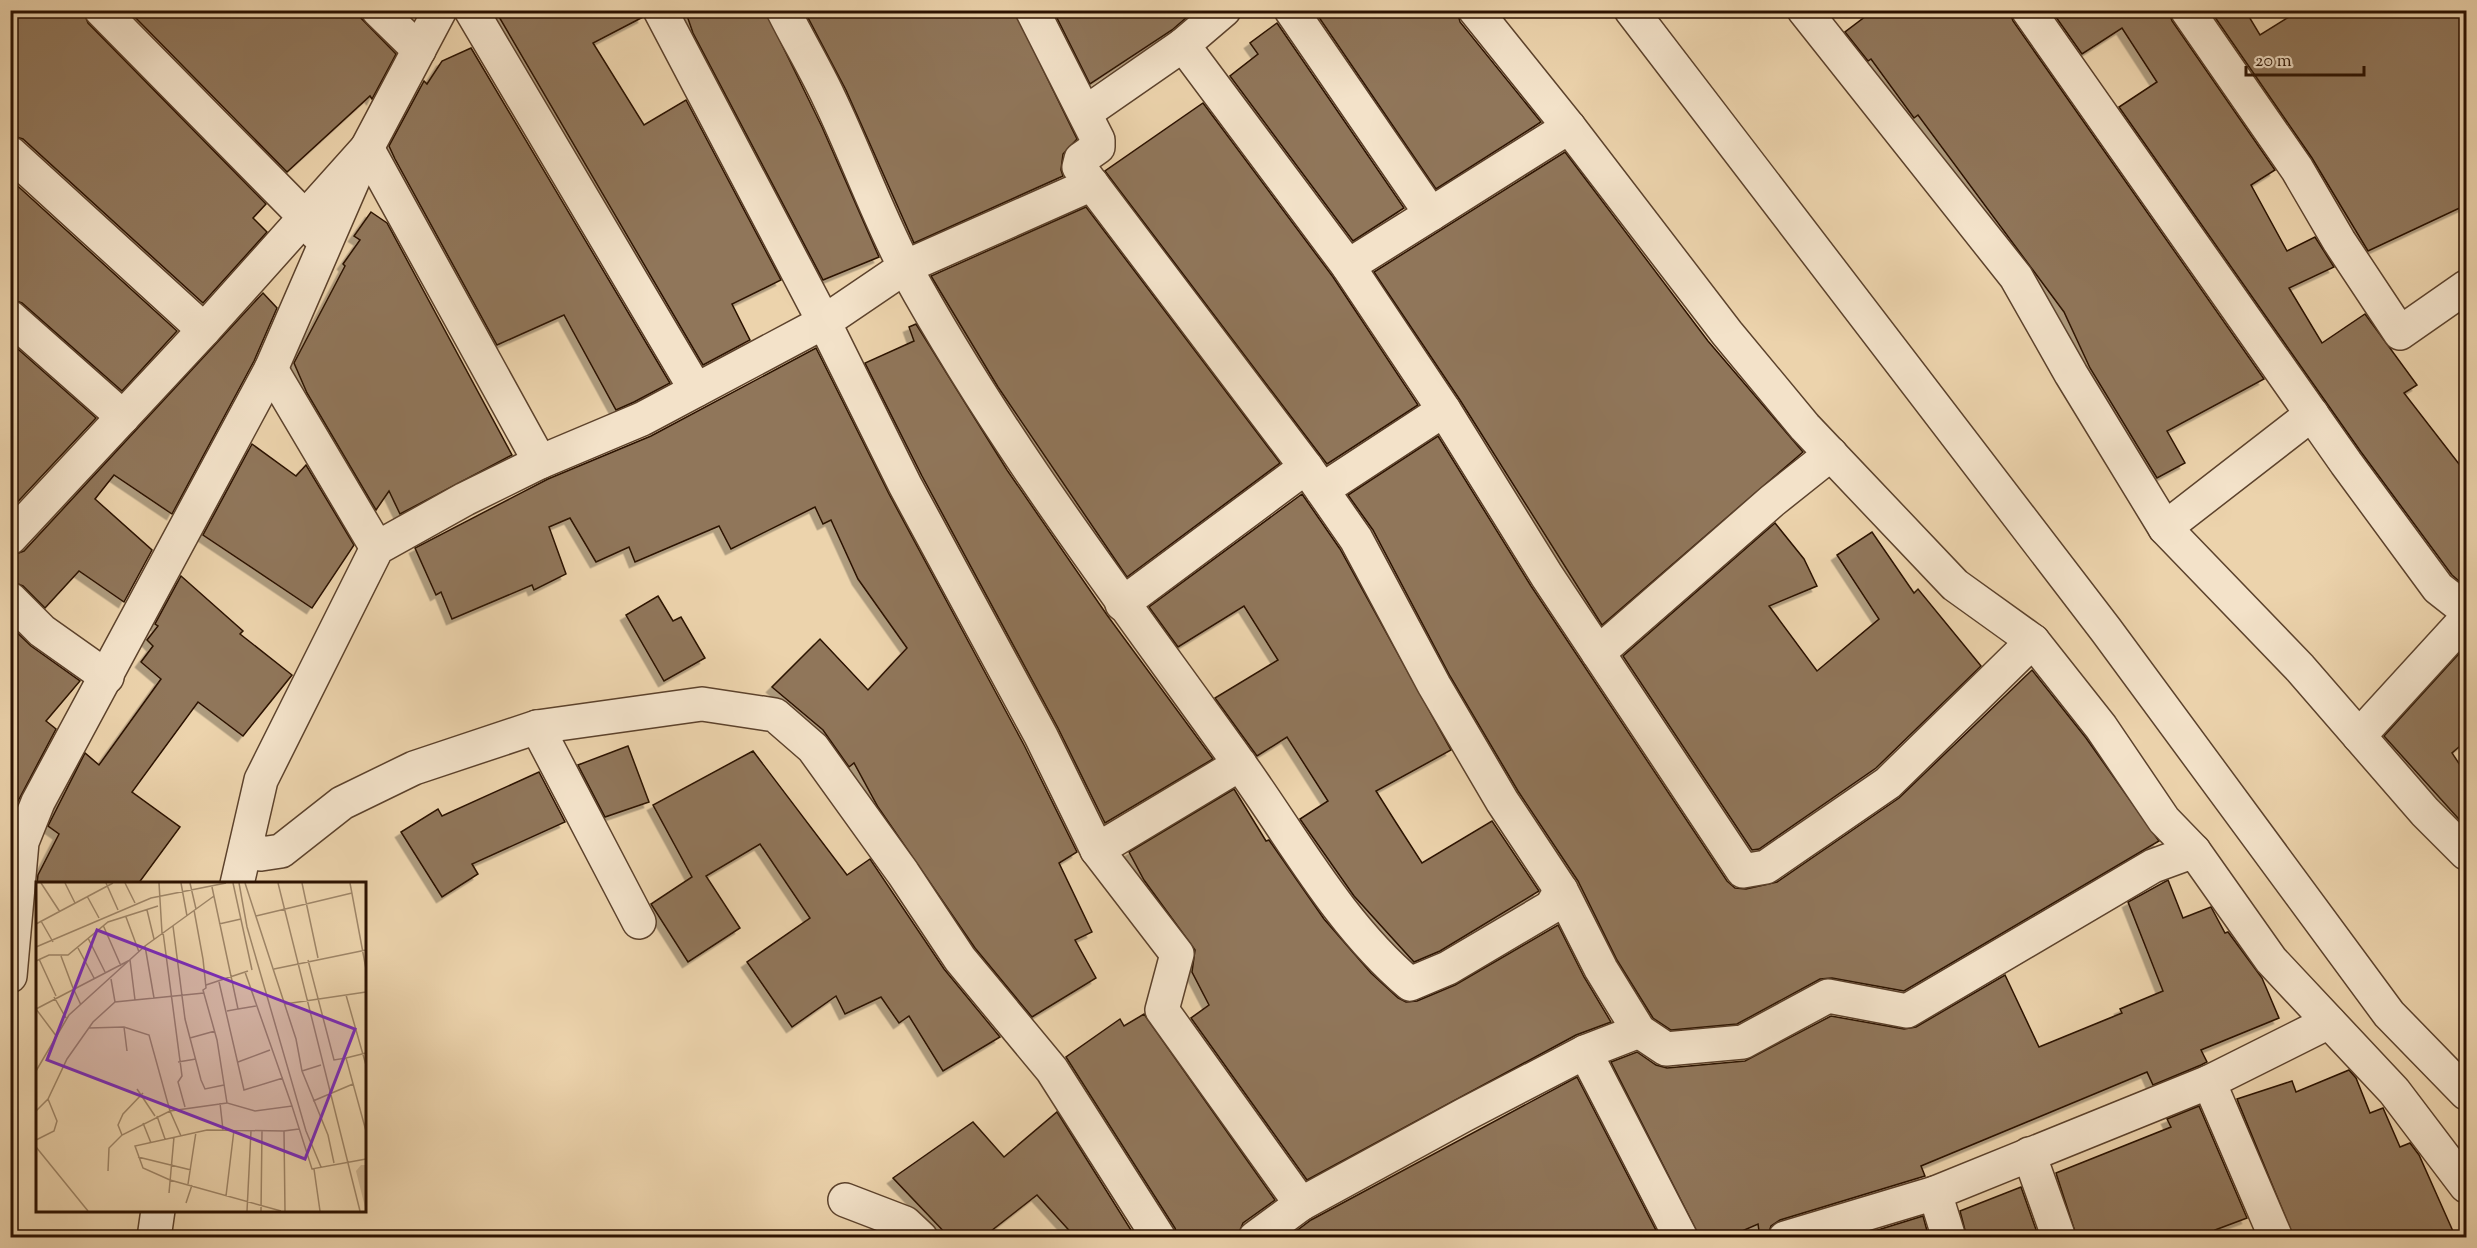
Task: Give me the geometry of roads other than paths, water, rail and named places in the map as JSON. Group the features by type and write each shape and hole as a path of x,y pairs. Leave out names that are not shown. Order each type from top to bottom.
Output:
{"street":[{"path":"101,10 304,216 325,245"},
{"path":"378,10 419,50"},
{"path":"10,976 16,837 38,802 107,677 271,369 367,148 440,10"},
{"path":"471,10 696,390"},
{"path":"660,10 824,322 905,485 1041,736 1097,850 1177,954 1162,1010 1301,1203"},
{"path":"783,10 829,97 905,267 1024,465 1240,764 1297,850 1388,965 1410,984 1448,968 1551,907 1562,890"},
{"path":"1032,10 1098,140 1098,147 1081,159 1079,167 1314,479 1356,539 1434,685 1502,801 1562,890 1601,969 1639,1031 1666,1048 1743,1042 1828,996 1907,1011 2153,866 2194,851"},
{"path":"1085,113 1183,45 1224,10"},
{"path":"1291,10 1431,213"},
{"path":"1475,10 1569,127 1727,333 1831,454 1955,585 2033,641 2101,727 2164,820 2194,851 2271,960 2394,1091 2466,1186"},
{"path":"1631,10 2106,630 2390,1014 2466,1093"},
{"path":"2028,10 2312,414 2438,588 2466,610"},
{"path":"2187,10 2298,169 2339,241 2400,333 2466,287"},
{"path":"1816,14 2016,277 2071,374 2165,528 2300,668 2425,812 2466,853"},
{"path":"1183,45 1348,266 1444,410 1598,653 1743,871 1766,867 1888,783 2033,641"},
{"path":"1348,266 1569,127"},
{"path":"10,538 204,330 367,148"},
{"path":"367,148 540,462"},
{"path":"10,153 204,330"},
{"path":"238,882 261,780 377,548 465,499 540,462 642,419 824,322 905,267 1092,184"},
{"path":"10,317 123,417"},
{"path":"271,369 377,548"},
{"path":"1122,603 1314,479 1444,410"},
{"path":"2165,528 2312,414"},
{"path":"1598,653 1772,501 1831,454"},
{"path":"10,600 42,630 107,677"},
{"path":"2359,736 2466,620"},
{"path":"248,843 261,854 280,851 342,803 414,768 537,728 702,704 775,715 813,748 903,873 960,959 1052,1070 1160,1238"},
{"path":"537,728 639,922"},
{"path":"1097,850 1240,764"},
{"path":"1785,1238 1935,1193 2209,1082 2329,1022"},
{"path":"1255,1238 1301,1203 1585,1052 1639,1031"},
{"path":"1585,1052 1681,1238"},
{"path":"2209,1082 2276,1238"},
{"path":"2029,1154 2059,1238"},
{"path":"1935,1193 1949,1238"},
{"path":"845,1200 906,1232"},
{"path":"154,1238 158,1212"}]}
